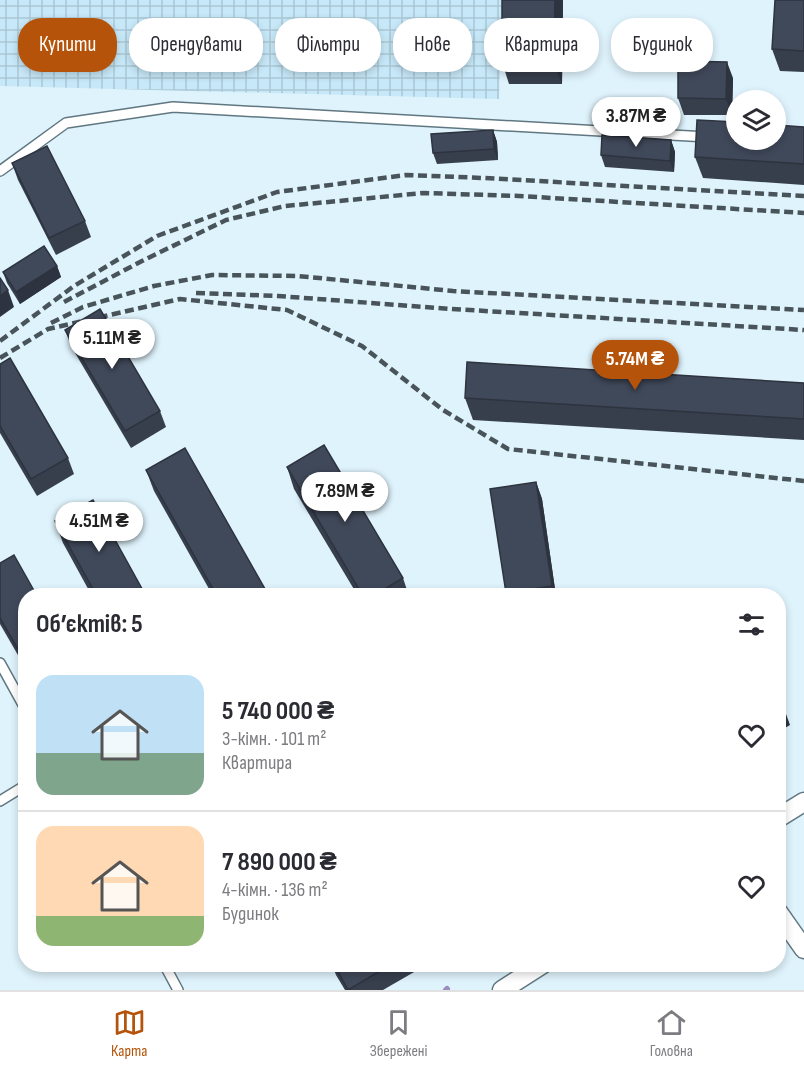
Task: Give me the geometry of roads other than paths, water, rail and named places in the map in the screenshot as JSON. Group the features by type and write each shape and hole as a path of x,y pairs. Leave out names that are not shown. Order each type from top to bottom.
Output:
{"street":[{"path":"786,813 804,802"},
{"path":"786,923 804,949"},
{"path":"502,990 530,972"}],"lane":[{"path":"0,171 66,123 173,107 713,137"},
{"path":"0,663 18,696"},
{"path":"0,801 18,790"},
{"path":"168,972 178,990"}],"railway":[{"path":"0,341 74,286 157,236 277,192 406,175 804,196"},
{"path":"64,302 226,220 285,206 424,193 519,196 804,213"},
{"path":"51,323 83,307 154,286 212,275 298,276 453,291 804,310"},
{"path":"196,293 278,296 804,330"},
{"path":"0,358 48,329 180,299 287,310 362,346 443,410 508,449 804,481"}]}
